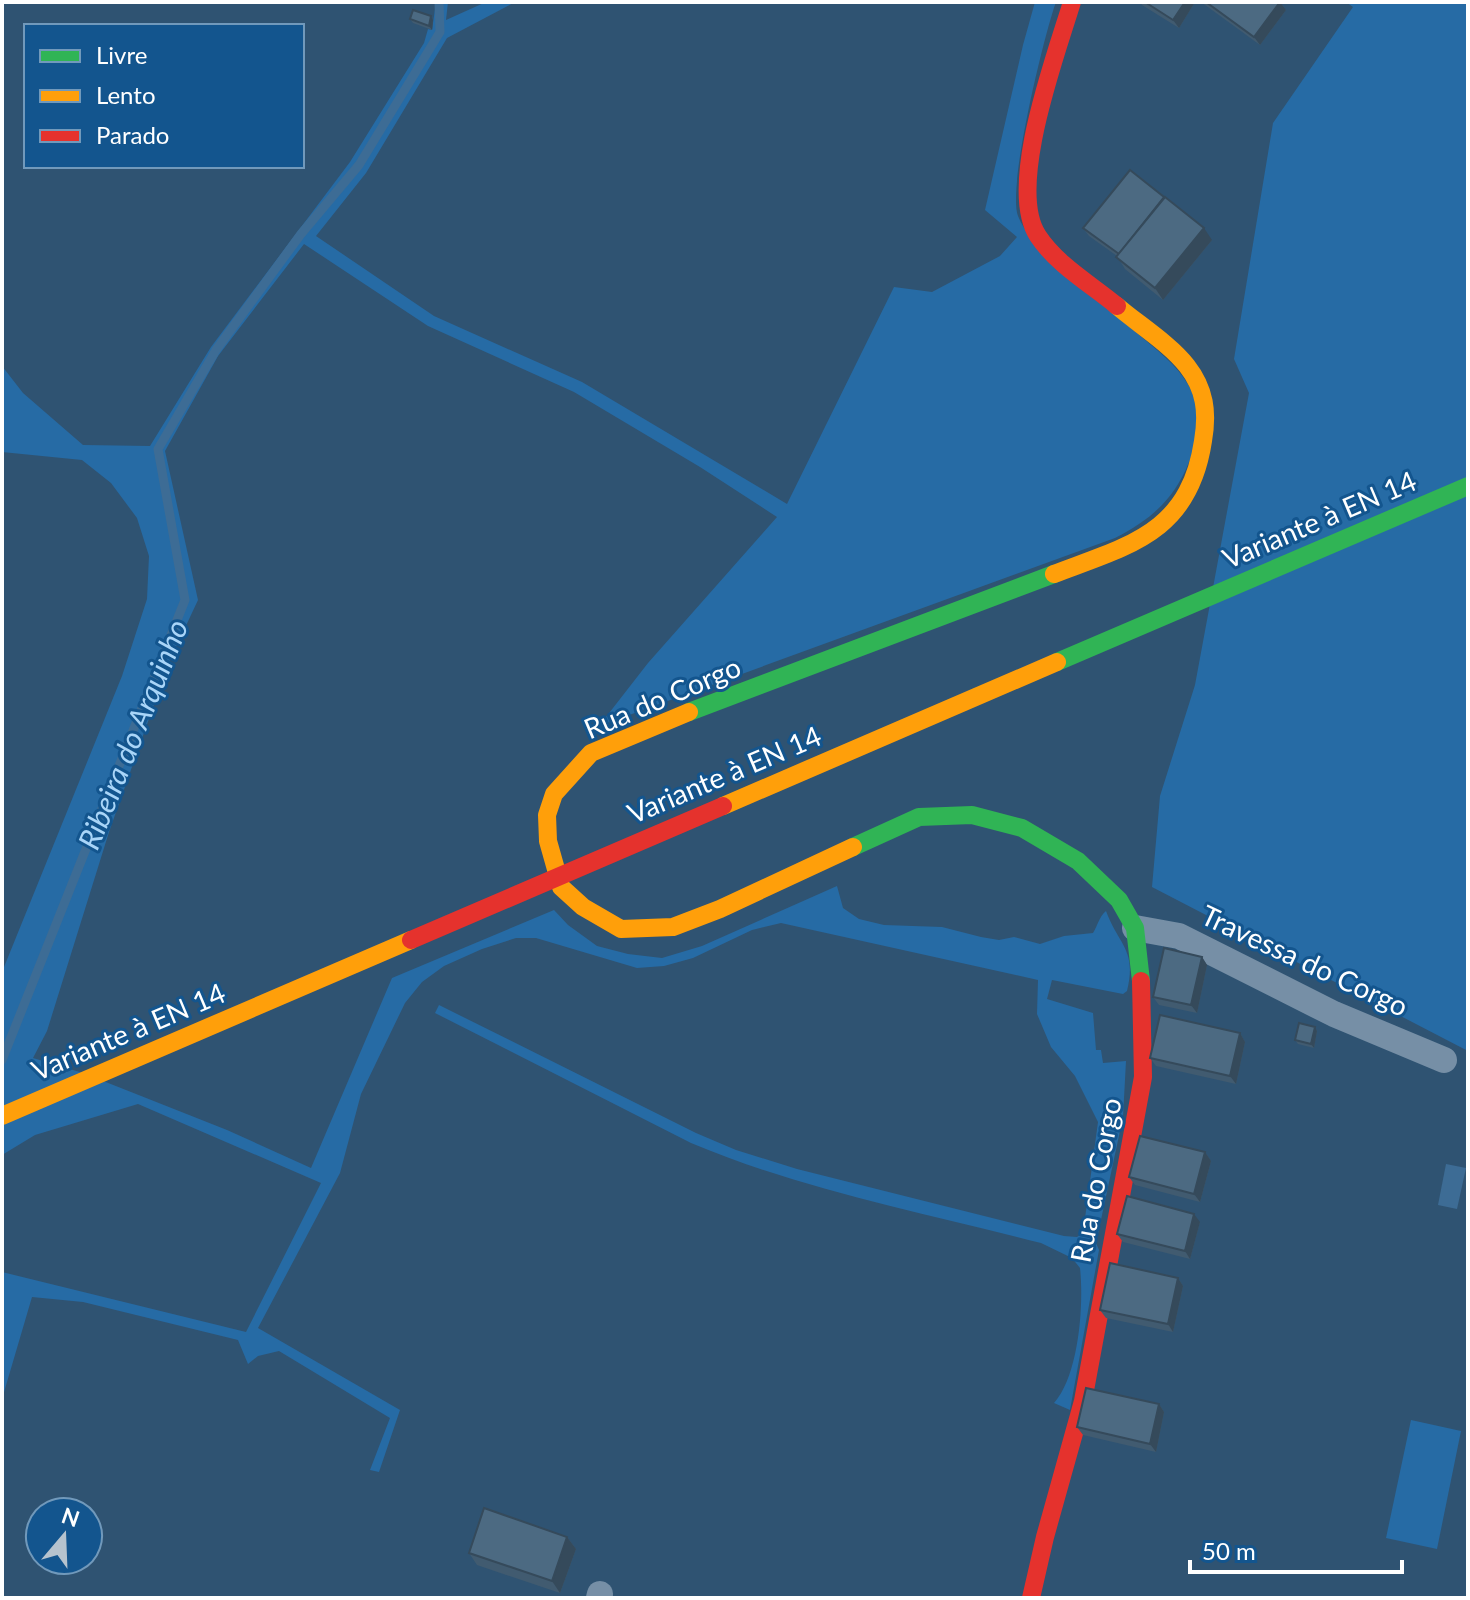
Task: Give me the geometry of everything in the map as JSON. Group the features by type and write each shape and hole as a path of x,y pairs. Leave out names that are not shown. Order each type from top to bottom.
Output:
{"street":[{"name":"Rua do Corgo","path":"1031,1598 1083,1401 1143,1077 1141,969 1135,928 1119,900 1078,861 1022,828 972,815 919,817 720,909 673,927 621,929 583,907 561,887 548,841 547,815 554,794 591,753 638,732 1133,544 1168,520 1185,495 1204,434 1205,402 1200,385 1185,363 1054,253 1035,231 1028,207 1027,180 1035,139 1072,2"},
{"name":"Variante à EN 14","path":"2,1116 1468,486"},
{"name":"Travessa do Corgo","path":"1135,928 1179,936 1334,1014 1444,1060"}],"shaded area":[{"path":"436,2 448,2 446,20 486,2 515,2 447,38 366,173 316,236 434,316 582,382 787,504 894,287 932,292 1000,256 1017,237 985,210 1035,2 1056,2 1043,45 1022,145 1016,200 1018,216 1032,239 1045,252 1159,352 1184,378 1193,395 1197,414 1189,462 1160,508 1115,538 599,726 648,663 777,517 574,392 428,326 304,244 218,356 165,451 198,600 169,662 109,832 47,1031 33,1058 83,1073 227,1130 311,1168 392,978 554,910 568,925 597,946 662,958 702,946 837,886 843,908 859,919 884,925 942,927 981,937 999,940 1014,937 1040,944 1064,936 1093,933 1106,911 1128,956 1130,977 1127,991 1123,994 1052,980 1047,999 1093,1013 1096,1050 1101,1050 1103,1063 1126,1061 1123,1117 1096,1243 1099,1250 1070,1410 1054,1403 1069,1375 1078,1338 1080,1268 1072,1258 1041,1243 864,1199 733,1160 691,1143 435,1013 439,1005 736,1150 797,1169 1064,1236 1077,1237 1083,1233 1098,1122 1075,1076 1051,1047 1037,1014 1038,980 781,923 752,930 693,958 664,966 637,968 536,938 516,938 444,966 422,982 405,1003 361,1094 340,1173 258,1328 400,1410 379,1472 370,1470 390,1418 279,1351 258,1356 248,1364 238,1340 83,1302 32,1297 2,1399 2,1272 246,1332 321,1183 138,1104 35,1135 2,1155 2,972 122,676 147,599 149,556 137,518 111,483 82,460 2,452 2,366 23,393 83,445 150,446 211,347 350,162 424,43 428,29 432,30"},
{"path":"1346,2 1468,2 1468,1051 1152,887 1160,796 1195,685 1249,393 1234,359 1273,123 1353,7"},
{"path":"1446,1164 1466,1168 1457,1209 1438,1205"},
{"path":"1411,1420 1461,1431 1437,1549 1386,1538"}],"building":[{"path":"1145,2 1185,2 1173,20"},
{"path":"1206,2 1280,2 1254,37"},
{"path":"413,10 431,16 429,26 410,19"},
{"path":"1130,170 1164,197 1119,254 1083,228"},
{"path":"1165,197 1204,228 1155,288 1116,257"},
{"path":"1164,948 1202,957 1191,1005 1153,997"},
{"path":"1160,1015 1240,1033 1230,1076 1150,1058"},
{"path":"1299,1023 1315,1027 1311,1044 1295,1040"},
{"path":"1140,1136 1205,1152 1194,1194 1129,1177"},
{"path":"1127,1196 1194,1214 1185,1251 1117,1234"},
{"path":"1110,1263 1178,1278 1168,1324 1100,1310"},
{"path":"1086,1388 1159,1404 1150,1444 1077,1427"},
{"path":"484,1508 567,1537 552,1581 469,1553"}],"waterway":[{"name":"Ribeira do Arquinho","path":"2,1060 185,600 158,449 216,350 301,234 359,165 440,32 439,2"}],"traffic: fast":[{"path":"1057,662 1468,486"},
{"path":"689,712 1054,574"},
{"path":"853,847 919,817 972,815 1022,828 1078,861 1119,900 1135,928 1141,981"}],"traffic: slow":[{"path":"1054,574 1107,554 1152,531 1170,516 1196,472 1205,420 1204,401 1198,383 1172,350 1117,306"},
{"path":"723,806 1057,662"},
{"path":"689,712 591,753 554,794 547,815 548,841 561,887 583,907 621,929 673,927 720,909 853,847"},
{"path":"2,1116 411,940"}],"traffic: jam":[{"path":"1072,2 1046,87 1030,155 1030,214 1038,236 1055,256 1117,306"},
{"path":"411,940 723,806"},
{"path":"1031,1598 1083,1401 1143,1077 1141,981"}]}
